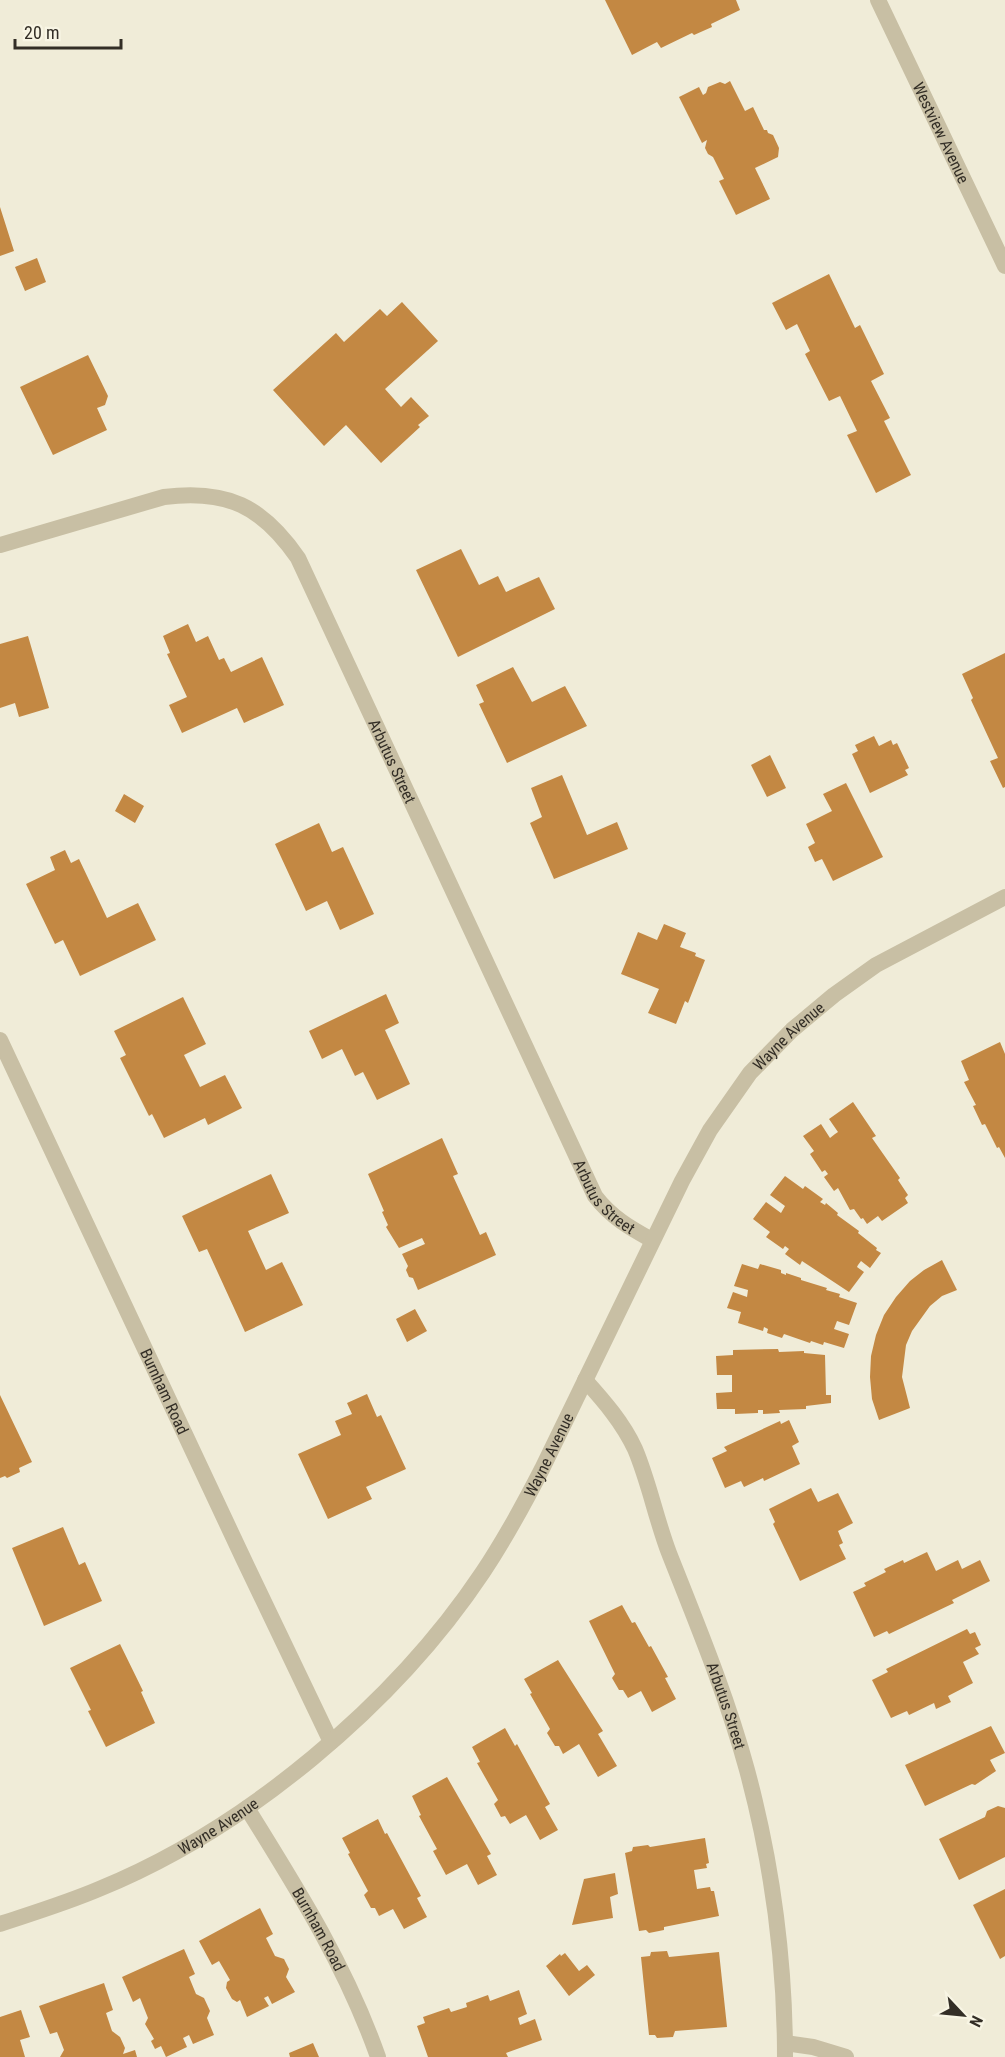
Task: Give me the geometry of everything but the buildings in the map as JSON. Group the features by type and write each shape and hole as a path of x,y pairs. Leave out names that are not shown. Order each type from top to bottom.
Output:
{"street":[{"name":"Westview Avenue","path":"878,0 1005,266"},
{"name":"Arbutus Street","path":"0,545 164,496 190,494 217,497 241,505 263,518 282,535 298,558 595,1196 617,1219 652,1240"},
{"name":"Wayne Avenue","path":"0,1924 101,1889 204,1836 247,1808 332,1742 375,1702 415,1660 483,1572 538,1478 652,1240 710,1130 750,1073 792,1030 834,995 876,965 1005,897"},
{"name":"Burnham Road","path":"0,1040 332,1742"},
{"name":"Arbutus Street","path":"585,1380 604,1401 635,1450 663,1537 725,1701 747,1771 774,1907 783,1979 785,2050"},
{"name":"Burnham Road","path":"247,1808 328,1942 351,1989 378,2057"},
{"path":"785,2050 813,2047 846,2057"}]}
